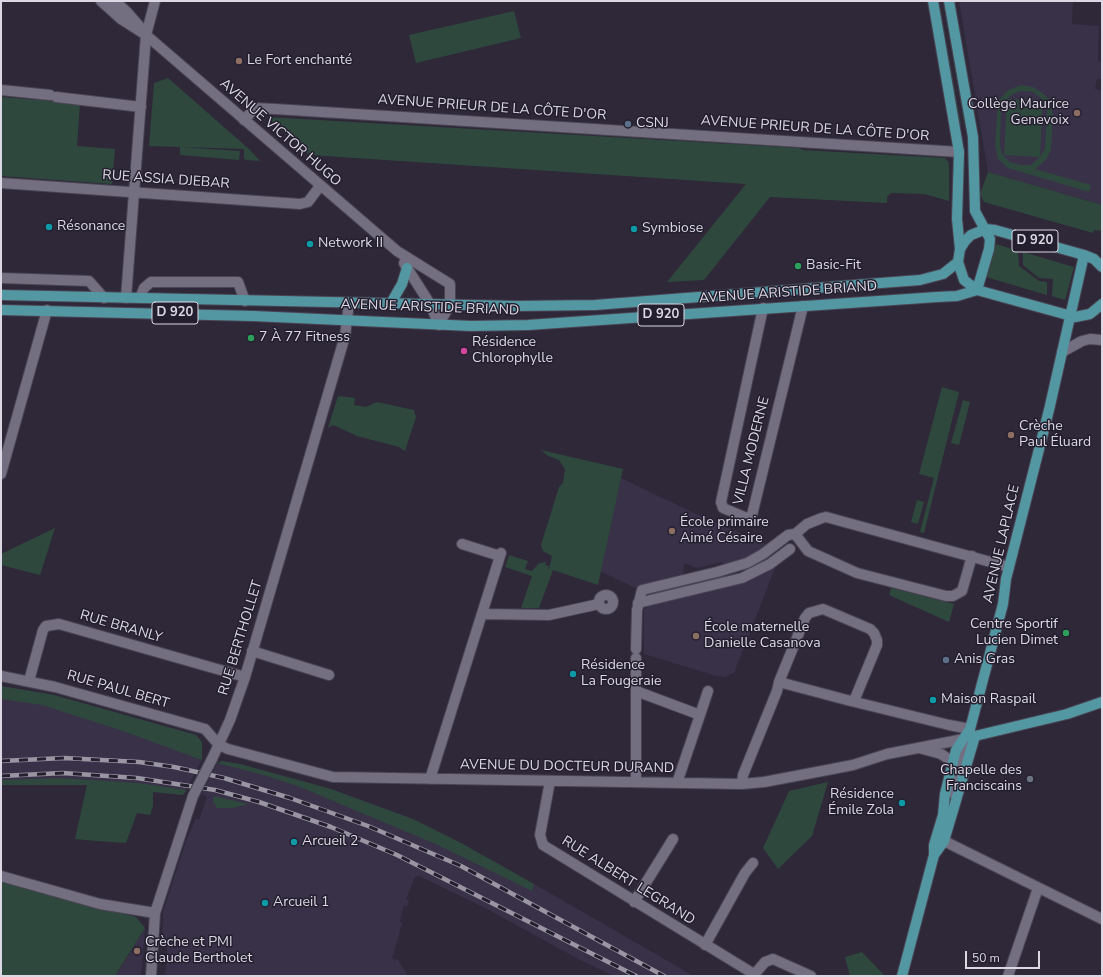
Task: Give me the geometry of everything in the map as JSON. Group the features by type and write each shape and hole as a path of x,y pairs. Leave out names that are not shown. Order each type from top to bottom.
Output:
{"main road":[{"path":"933,1 959,152 957,219 960,249 958,262 964,280 977,290 1070,316 1090,314 1102,304"},
{"path":"949,1 972,132 975,211 989,234 990,244 977,290"},
{"path":"959,152 972,151"},
{"path":"960,249 971,235 986,229"},
{"name":"D 920","path":"986,229 995,230 1084,255 1098,257 1102,267"},
{"name":"AVENUE LAPLACE","path":"902,976 934,855 934,845 950,803 972,733 1003,604 1009,566 1049,410 1084,255"},
{"name":"AVENUE ARISTIDE BRIAND","path":"1,295 350,303 595,305 853,286 933,278 947,272 958,262"},
{"path":"391,303 402,284 407,268"},
{"name":"AVENUE ARISTIDE BRIAND","path":"1,310 224,315 471,326 528,325 957,296 977,290"},
{"path":"972,733 1067,714 1102,702"},
{"name":"AVENUE LAPLACE","path":"934,855 944,841 950,803 945,794 956,750 962,739"}],"street":[{"name":"AVENUE VICTOR HUGO","path":"101,1 121,19 146,35 396,251 450,284 450,304"},
{"name":"AVENUE VICTOR HUGO","path":"115,1 127,12 146,35"},
{"path":"126,298 146,35 155,1"},
{"path":"1,90 141,108"},
{"name":"AVENUE PRIEUR DE LA CÔTE D'OR","path":"244,120 255,108 959,152"},
{"name":"RUE ASSIA DJEBAR","path":"1,183 134,191 300,204 308,202 320,186"},
{"name":"AVENUE VICTOR HUGO","path":"396,251 430,304 439,325"},
{"path":"1,278 89,281 104,298"},
{"path":"140,298 144,288 151,282 238,282 244,301"},
{"name":"RUE BERTHOLLET","path":"152,976 156,913 193,796 219,745 245,677 348,320 350,303"},
{"path":"439,325 450,304"},
{"name":"VILLA MODERNE","path":"763,308 721,502 723,508 746,518 752,515 803,306"},
{"path":"1,474 47,310"},
{"path":"1062,352 1076,344 1090,339 1102,340"},
{"path":"636,782 636,654 638,603 640,594 644,590 738,566 760,556 788,535 795,534 807,524 826,517 1009,566"},
{"path":"795,534 808,551 857,573 946,596 953,596 962,591 972,556"},
{"path":"430,779 501,554 462,544"},
{"path":"638,603 742,578 770,564 790,548"},
{"path":"482,614 549,616 599,604"},
{"path":"742,784 743,775 779,682 805,618 809,613 823,609 870,629 877,640 877,646 854,701"},
{"name":"RUE BRANLY","path":"29,681 43,630 46,626 59,624 245,677"},
{"path":"252,651 329,675"},
{"name":"RUE PAUL BERT","path":"1,676 29,681 205,729 219,745"},
{"path":"779,682 972,733"},
{"path":"636,691 700,715"},
{"path":"677,783 708,691"},
{"name":"AVENUE DU DOCTEUR DURAND","path":"219,745 237,752 333,777 742,784 764,782 840,767 887,754 962,739 972,733"},
{"name":"AVENUE LAPLACE","path":"950,803 954,792 964,747 962,739"},
{"name":"AVENUE DU DOCTEUR DURAND","path":"915,748 941,754 953,762"},
{"name":"RUE ALBERT LEGRAND","path":"550,781 540,835 543,845 753,975"},
{"path":"634,902 673,839"},
{"path":"944,841 1102,919"},
{"path":"705,945 745,872 753,863"},
{"path":"1,876 107,906 156,913"},
{"path":"1008,976 1038,888"},
{"path":"753,975 765,962 773,959 811,976"}],"shaded area":[{"path":"959,1 1073,1 1072,24 1099,26 1098,61 1102,61 1102,79 1097,79 1095,89 1102,90 1102,205 988,172"},
{"name":"École primaire Aimé Césaire","path":"621,478 694,513 770,546 729,566 721,562 697,568 684,563 683,577 635,588 600,571"},
{"name":"École maternelle Danielle Casanova","path":"777,563 734,673 725,677 716,676 644,654 644,610 649,604"},
{"path":"1,686 54,695 196,735 202,742 202,760 183,795 88,785 1,785"},
{"path":"222,761 240,764 331,789 411,818 501,865 694,976 614,976 580,960 485,908 419,876 415,877 406,899 409,901 407,907 404,905 400,921 402,924 392,959 398,960 408,976 165,976 167,948 162,944 163,912 186,841 196,818 199,820 207,797 202,794 217,763"},
{"name":"Crèche et PMI Claude Bertholet","path":"145,928 141,976 115,976 117,974"}],"green space":[{"path":"939,1 961,125 959,124"},
{"path":"944,1 966,129 965,128"},
{"path":"514,11 521,38 416,63 409,35"},
{"path":"168,78 249,149 260,161 246,160 244,158 244,149 149,146 154,83"},
{"path":"1021,85 1033,87 1045,95 1050,101 1053,115 1051,150 1046,160 1035,169 1091,185 1089,192 1008,168 998,159 995,145 998,101 1008,90","holes":["1020,91 1033,92 1043,100 1047,112 1045,148 1040,157 1043,101 1007,99","1007,100 1004,155 1040,157 1031,165 1020,165 1010,162 1002,154 1000,145 1001,113 1003,105"]},
{"path":"1,97 80,103 77,146 115,149 112,184 1,176"},
{"path":"267,117 800,148 802,150 945,158 949,163 949,201 924,194 891,193 887,197 887,203 770,197 704,280 667,282 746,184 310,155"},
{"path":"180,147 240,151 239,160 180,155"},
{"path":"988,172 1102,205 1102,231 1094,230 1093,233 984,202 980,194"},
{"path":"996,244 1018,251 1019,266 1039,281 1047,282 1047,295 986,277"},
{"path":"1023,252 1074,267 1065,300 1052,296 1053,279 1039,278 1023,265"},
{"path":"942,387 959,392 924,533 920,532 934,478 919,474"},
{"path":"338,396 355,398 354,405 366,407 377,402 414,410 416,417 405,451 399,447 357,436 333,425 328,428"},
{"path":"963,400 970,402 959,445 951,443"},
{"path":"541,450 623,469 598,585 553,570 539,608 521,608 532,576 505,567 509,555 528,561 525,569 532,571 539,563 546,562 545,565 549,566 549,569 552,556 543,551 541,545 559,487 563,483 565,469 559,460 548,456"},
{"path":"917,500 924,502 918,524 911,522"},
{"path":"55,528 40,575 1,565 1,554"},
{"path":"891,588 954,604 949,622 889,595"},
{"path":"1,686 54,695 196,735 202,742 202,760 120,730 42,705 1,699"},
{"path":"222,761 240,764 331,789 415,820 461,843 534,884 532,891 438,845 300,787 267,776 217,763"},
{"path":"60,778 138,783 187,790 183,795 153,792 153,806 150,815 137,813 126,843 75,839 87,785 1,785 1,780"},
{"path":"828,782 812,836 778,869 763,848 789,791"},
{"path":"214,796 248,804 233,808 217,808 213,801"},
{"path":"1,881 60,898 136,917 145,928 115,976 1,976"},
{"path":"862,952 884,976 850,976 845,957"}],"railway":[{"path":"1,761 64,758 139,762 174,767 224,778 290,798 368,826 461,866 664,976"},
{"path":"1,776 63,773 137,778 215,790 259,802 331,827 397,855 636,976"}],"place":[{"name":"Le Fort enchanté","path":"239,61"},
{"name":"Collège Maurice Genevoix","path":"1077,113"},
{"name":"CSNJ","path":"628,124"},
{"name":"Résonance","path":"49,227"},
{"name":"Symbiose","path":"634,229"},
{"name":"Network II","path":"310,244"},
{"name":"Basic-Fit","path":"798,266"},
{"name":"7 À 77 Fitness","path":"251,338"},
{"name":"Résidence Chlorophylle","path":"464,351"},
{"name":"Crèche Paul Éluard","path":"1011,435"},
{"name":"École primaire Aimé Césaire","path":"672,531"},
{"name":"Centre Sportif Lucien Dimet","path":"1066,633"},
{"name":"École maternelle Danielle Casanova","path":"696,636"},
{"name":"Anis Gras","path":"946,660"},
{"name":"Résidence La Fougeraie","path":"573,674"},
{"name":"Maison Raspail","path":"933,700"},
{"name":"Chapelle des Franciscains","path":"1030,779"},
{"name":"Résidence Émile Zola","path":"902,803"},
{"name":"Arcueil 2","path":"294,842"},
{"name":"Arcueil 1","path":"265,903"},
{"name":"Crèche et PMI Claude Bertholet","path":"137,951"}]}
